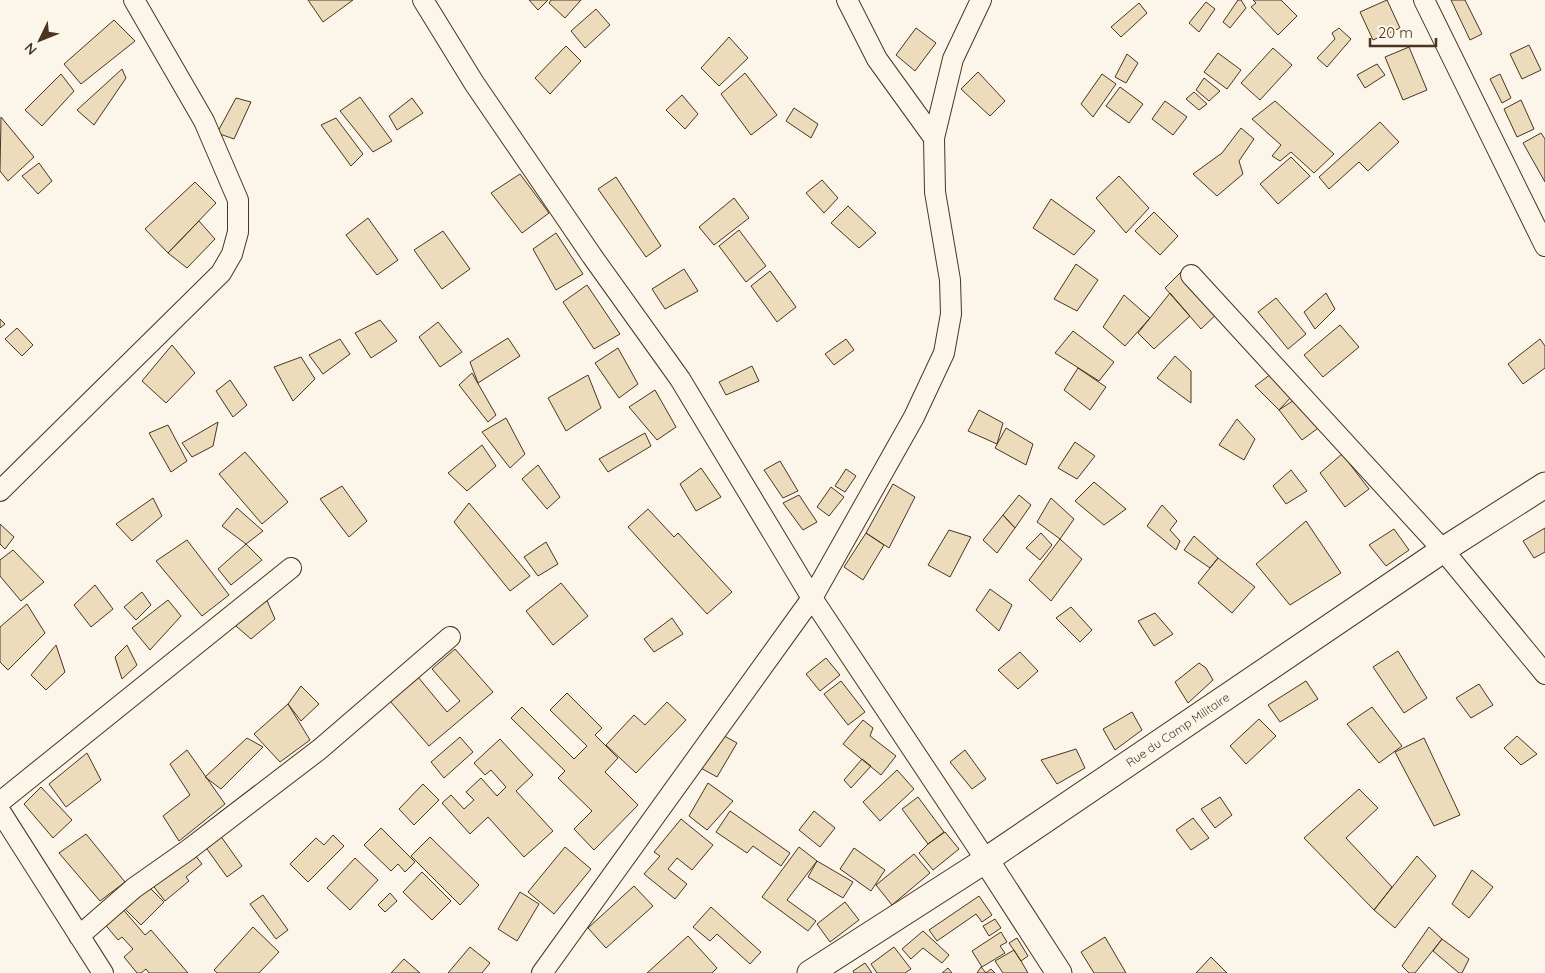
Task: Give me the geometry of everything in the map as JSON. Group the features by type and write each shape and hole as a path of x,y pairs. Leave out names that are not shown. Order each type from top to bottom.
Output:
{"street":[{"path":"0,491 221,273 232,254 238,232 238,200 204,121 134,0"},
{"path":"423,0 474,83 592,256 680,379 812,598 1059,973"},
{"path":"847,0 877,59 934,138"},
{"path":"542,973 812,598 914,417 944,353 951,314 950,280 935,192 934,138 953,59 981,0"},
{"path":"1424,0 1545,246"},
{"path":"1191,275 1443,550 1545,674"},
{"name":"Rue du Camp Militaire","path":"810,973 986,860 1443,550 1545,485"},
{"path":"0,802 290,568"},
{"path":"78,936 134,888 188,850 320,749 450,637"},
{"path":"0,811 103,973"}],"building":[{"path":"308,0 353,0 323,22"},
{"path":"529,0 548,0 538,10"},
{"path":"551,0 581,0 565,18 549,3"},
{"path":"1238,0 1241,0 1246,8 1230,28 1223,22"},
{"path":"1253,0 1281,0 1297,16 1278,35 1251,7 1256,3"},
{"path":"1387,0 1400,28 1373,40 1360,12"},
{"path":"1451,0 1465,0 1482,34 1470,40"},
{"path":"1206,2 1215,9 1199,32 1189,23"},
{"path":"1139,3 1147,13 1121,37 1111,27"},
{"path":"596,9 610,25 585,48 571,31"},
{"path":"114,20 135,41 81,84 64,64"},
{"path":"916,28 936,43 915,71 896,55"},
{"path":"1339,28 1351,39 1327,67 1317,58 1335,39 1332,33"},
{"path":"729,37 748,58 719,86 701,68"},
{"path":"1529,45 1541,70 1522,79 1510,54"},
{"path":"566,46 581,61 550,94 535,78"},
{"path":"1409,47 1427,90 1403,100 1385,57"},
{"path":"1273,48 1292,65 1260,100 1241,83"},
{"path":"1218,53 1241,70 1227,89 1204,72"},
{"path":"1127,54 1138,63 1126,83 1115,77"},
{"path":"1377,64 1385,75 1365,88 1357,75"},
{"path":"122,69 126,78 94,125 77,110"},
{"path":"978,72 1005,101 990,116 961,89"},
{"path":"745,73 777,115 751,135 721,94"},
{"path":"61,74 74,91 42,126 25,110"},
{"path":"1102,74 1116,84 1093,117 1081,104"},
{"path":"1500,74 1511,98 1502,103 1490,79"},
{"path":"1204,78 1220,91 1209,101 1196,90"},
{"path":"1120,87 1143,104 1129,123 1106,106"},
{"path":"1194,92 1207,104 1199,110 1186,99"},
{"path":"682,95 698,114 685,129 666,110"},
{"path":"360,97 392,141 373,152 340,111"},
{"path":"236,98 251,102 234,139 217,133"},
{"path":"412,98 423,113 397,130 389,116"},
{"path":"1521,100 1534,129 1517,137 1504,109"},
{"path":"1165,101 1187,117 1173,135 1152,119"},
{"path":"1275,101 1334,154 1314,173 1291,152 1280,161 1272,156 1281,145 1252,119"},
{"path":"794,108 818,124 811,138 786,121"},
{"path":"1,117 34,157 8,181 0,171"},
{"path":"336,118 363,154 351,166 321,125"},
{"path":"1380,122 1399,142 1368,171 1359,162 1329,189 1319,177"},
{"path":"1241,128 1254,139 1239,161 1243,174 1217,196 1193,174 1222,153"},
{"path":"1541,133 1545,139 1545,182 1523,143"},
{"path":"1291,157 1310,176 1278,204 1260,184"},
{"path":"39,163 52,181 38,194 22,176"},
{"path":"520,174 549,213 522,233 491,193"},
{"path":"1119,176 1149,208 1126,233 1096,198"},
{"path":"616,177 661,246 646,257 598,189"},
{"path":"822,180 838,198 824,213 806,193"},
{"path":"195,182 216,203 168,253 145,229"},
{"path":"734,198 749,218 714,245 699,227"},
{"path":"1051,199 1095,231 1074,255 1033,228"},
{"path":"848,206 876,233 859,248 831,223"},
{"path":"1154,212 1178,236 1160,255 1135,231"},
{"path":"368,218 398,260 377,275 346,235"},
{"path":"199,221 215,239 187,268 168,253"},
{"path":"739,230 766,266 746,282 719,246"},
{"path":"443,231 470,269 442,289 414,250"},
{"path":"556,233 583,274 556,290 533,249"},
{"path":"1076,264 1098,280 1077,311 1054,299"},
{"path":"684,269 698,291 665,309 652,289"},
{"path":"1183,270 1222,309 1201,329 1165,288"},
{"path":"770,271 796,307 777,322 751,286"},
{"path":"587,285 620,334 594,349 563,302"},
{"path":"1170,293 1190,316 1154,349 1138,333"},
{"path":"1326,293 1335,309 1315,329 1304,312"},
{"path":"1124,295 1150,318 1125,346 1103,327"},
{"path":"1276,298 1306,334 1288,349 1258,312"},
{"path":"0,319 5,324 0,328"},
{"path":"380,320 397,341 371,358 355,333"},
{"path":"438,322 462,352 440,367 419,337"},
{"path":"1340,325 1359,347 1323,377 1304,355"},
{"path":"17,328 33,345 22,356 5,339"},
{"path":"1073,331 1114,362 1099,381 1055,353"},
{"path":"508,338 520,356 478,383 470,362"},
{"path":"340,339 350,354 323,374 309,355"},
{"path":"846,339 854,350 834,365 825,354"},
{"path":"1540,339 1545,346 1545,368 1523,384 1508,364"},
{"path":"172,345 195,373 166,403 142,381"},
{"path":"618,348 638,384 619,398 595,363"},
{"path":"1175,356 1191,371 1191,403 1157,378"},
{"path":"301,357 315,379 293,401 274,367"},
{"path":"752,366 759,381 726,395 719,382"},
{"path":"1078,368 1106,387 1090,410 1064,390"},
{"path":"472,373 496,415 488,422 459,385"},
{"path":"1271,374 1292,396 1279,410 1255,386"},
{"path":"588,375 601,408 566,431 548,398"},
{"path":"230,380 247,405 233,417 216,391"},
{"path":"655,390 676,427 657,440 629,407"},
{"path":"1300,396 1325,423 1302,440 1279,410"},
{"path":"979,410 1003,423 997,444 968,431"},
{"path":"506,418 525,454 510,468 482,432"},
{"path":"1237,419 1255,439 1244,460 1219,445"},
{"path":"218,422 213,446 192,457 182,443"},
{"path":"168,425 187,461 171,472 149,433"},
{"path":"1006,428 1033,444 1026,465 995,448"},
{"path":"645,433 651,446 608,472 599,459"},
{"path":"1075,442 1095,456 1077,479 1058,468"},
{"path":"482,445 496,466 467,491 448,473"},
{"path":"245,452 288,502 262,524 219,474"},
{"path":"1342,454 1369,489 1345,507 1320,473"},
{"path":"780,461 798,491 783,498 764,470"},
{"path":"538,465 560,497 547,509 522,479"},
{"path":"701,468 721,497 696,511 680,484"},
{"path":"846,469 856,476 845,492 835,486"},
{"path":"1291,470 1307,491 1286,504 1273,486"},
{"path":"1094,482 1126,509 1104,525 1075,501"},
{"path":"893,484 915,497 889,548 866,533"},
{"path":"342,486 367,521 349,537 320,499"},
{"path":"831,487 844,497 829,516 817,507"},
{"path":"799,495 817,522 803,530 783,503"},
{"path":"1019,495 1031,505 1015,528 1003,515"},
{"path":"153,498 162,516 132,541 116,524"},
{"path":"1051,498 1074,519 1060,539 1037,522"},
{"path":"469,503 530,576 510,591 454,522"},
{"path":"1162,505 1177,521 1170,530 1180,541 1176,550 1147,526"},
{"path":"237,508 263,531 246,544 222,526"},
{"path":"648,509 674,537 678,533 732,592 707,614 628,527"},
{"path":"1003,515 1015,528 997,553 983,540"},
{"path":"1306,521 1341,573 1290,605 1256,564"},
{"path":"0,524 14,537 5,549 0,544"},
{"path":"1545,528 1545,552 1534,558 1523,541"},
{"path":"1394,529 1409,550 1386,566 1369,545"},
{"path":"949,530 971,537 950,577 928,565"},
{"path":"866,533 884,545 863,580 844,567"},
{"path":"1041,533 1052,545 1040,560 1026,548"},
{"path":"1194,536 1218,558 1210,568 1184,550"},
{"path":"1060,539 1082,559 1051,601 1029,580"},
{"path":"187,540 229,595 202,616 156,561"},
{"path":"546,542 558,564 538,576 524,557"},
{"path":"246,544 262,560 231,585 218,569"},
{"path":"13,550 44,582 21,601 0,576 0,560"},
{"path":"1218,558 1255,587 1232,613 1198,583"},
{"path":"561,583 588,616 553,645 526,611"},
{"path":"95,585 113,609 91,627 74,605"},
{"path":"990,589 1012,605 999,631 976,610"},
{"path":"142,592 151,605 136,620 124,607"},
{"path":"265,596 275,619 251,639 229,620"},
{"path":"168,600 181,616 150,650 132,628"},
{"path":"27,604 45,633 8,670 0,662 0,627"},
{"path":"1071,607 1092,630 1080,642 1056,618"},
{"path":"1155,613 1173,634 1154,646 1138,621"},
{"path":"672,618 683,634 654,652 644,639"},
{"path":"56,645 65,672 46,690 31,675"},
{"path":"127,645 137,665 122,679 115,657"},
{"path":"455,649 493,692 429,746 390,701 418,677 447,712 460,701 432,669"},
{"path":"1398,651 1427,698 1404,713 1373,667"},
{"path":"1020,652 1038,671 1018,689 998,670"},
{"path":"826,658 840,675 820,691 806,674"},
{"path":"1199,663 1206,668 1213,680 1188,703 1175,682"},
{"path":"841,681 865,712 848,725 824,694"},
{"path":"1306,681 1318,699 1280,722 1268,705"},
{"path":"1479,684 1493,705 1471,718 1456,698"},
{"path":"301,686 319,704 301,721 288,704"},
{"path":"567,693 602,728 595,735 618,758 605,772 638,805 594,850 574,829 592,811 558,778 565,771 511,718 522,707 574,759 587,746 550,710"},
{"path":"667,702 686,720 636,773 606,745 634,715 645,725"},
{"path":"288,704 310,740 280,762 254,734"},
{"path":"1372,707 1402,746 1379,763 1347,724"},
{"path":"1132,712 1142,730 1115,750 1103,729"},
{"path":"1259,719 1276,736 1246,764 1230,746"},
{"path":"863,720 873,728 870,736 896,756 881,775 843,744"},
{"path":"719,733 737,743 717,777 699,767"},
{"path":"1517,736 1537,754 1521,765 1504,748"},
{"path":"460,737 473,752 444,778 431,762"},
{"path":"247,738 263,747 221,789 205,777"},
{"path":"1424,738 1460,815 1434,826 1395,752"},
{"path":"500,739 533,775 516,791 553,831 524,857 488,817 470,834 442,803 451,795 464,809 474,800 466,792 481,778 497,796 506,787 491,770 485,775 474,763"},
{"path":"1076,749 1085,768 1057,784 1041,760"},
{"path":"187,750 225,804 179,841 163,816 190,795 170,764"},
{"path":"965,750 986,779 972,789 950,762"},
{"path":"87,753 101,780 66,807 49,784"},
{"path":"862,759 871,766 851,788 844,780"},
{"path":"897,770 914,789 880,821 863,802"},
{"path":"708,783 733,801 707,830 689,816"},
{"path":"423,784 439,800 414,825 399,809"},
{"path":"41,787 72,820 53,838 24,804"},
{"path":"1359,789 1378,808 1346,838 1392,887 1374,910 1304,838"},
{"path":"918,797 944,832 928,844 902,809"},
{"path":"1220,797 1232,815 1215,828 1201,809"},
{"path":"730,811 790,853 781,866 753,846 747,853 716,832"},
{"path":"814,811 835,828 820,847 799,830"},
{"path":"1193,818 1209,838 1191,850 1176,830"},
{"path":"681,819 713,845 692,870 677,858 668,869 687,884 675,899 644,874 660,856 654,852"},
{"path":"381,828 415,862 405,872 398,864 391,871 364,845"},
{"path":"217,831 242,866 227,877 202,842"},
{"path":"945,832 959,849 933,870 919,853"},
{"path":"86,834 125,882 100,901 59,853"},
{"path":"333,835 344,846 308,882 290,864 316,838 324,845"},
{"path":"430,837 479,885 460,905 411,856"},
{"path":"565,847 591,869 554,914 528,892"},
{"path":"799,847 817,861 787,900 816,921 808,931 762,897"},
{"path":"854,848 885,870 871,891 840,869"},
{"path":"191,850 202,864 186,877 189,881 165,901 151,883"},
{"path":"914,854 930,873 892,905 876,885"},
{"path":"1417,856 1436,876 1395,928 1374,910"},
{"path":"355,858 378,880 350,910 327,888"},
{"path":"817,861 853,882 843,898 808,877"},
{"path":"1472,870 1493,887 1469,918 1452,904"},
{"path":"422,872 451,901 432,920 403,892"},
{"path":"144,882 164,902 141,925 121,905"},
{"path":"634,886 653,906 606,948 588,928"},
{"path":"520,892 539,904 517,941 498,929"},
{"path":"390,893 397,901 385,912 378,905"},
{"path":"263,895 288,930 276,939 250,904"},
{"path":"979,896 992,915 982,922 976,914 937,941 929,930"},
{"path":"845,902 859,920 830,942 817,924"},
{"path":"121,907 145,935 151,930 188,973 149,973 146,969 141,973 137,973 124,957 133,949 122,937 118,940 103,922"},
{"path":"711,907 761,952 750,964 717,934 710,941 693,927"},
{"path":"995,919 1001,928 989,936 983,926"},
{"path":"253,927 279,952 259,973 217,973 214,970"},
{"path":"1429,927 1442,939 1415,973 1409,973 1402,966"},
{"path":"923,931 949,955 942,963 923,948 911,959 902,949"},
{"path":"1001,932 1007,942 1000,946 1005,953 982,967 972,951"},
{"path":"688,936 717,968 712,973 647,973"},
{"path":"1105,937 1126,973 1094,973 1081,952"},
{"path":"1017,938 1028,956 1021,961 1009,943"},
{"path":"1442,939 1469,959 1462,973 1459,973 1433,951"},
{"path":"470,947 490,963 482,973 448,973"},
{"path":"894,947 911,969 905,973 877,973 871,964"},
{"path":"1014,950 1028,973 1003,973 995,961"},
{"path":"1211,957 1227,973 1196,973"},
{"path":"404,959 420,973 391,973"},
{"path":"865,963 872,973 854,973 853,971"},
{"path":"981,967 986,973 977,973"},
{"path":"948,968 952,973 942,973"},
{"path":"991,969 995,973 986,973"}]}
